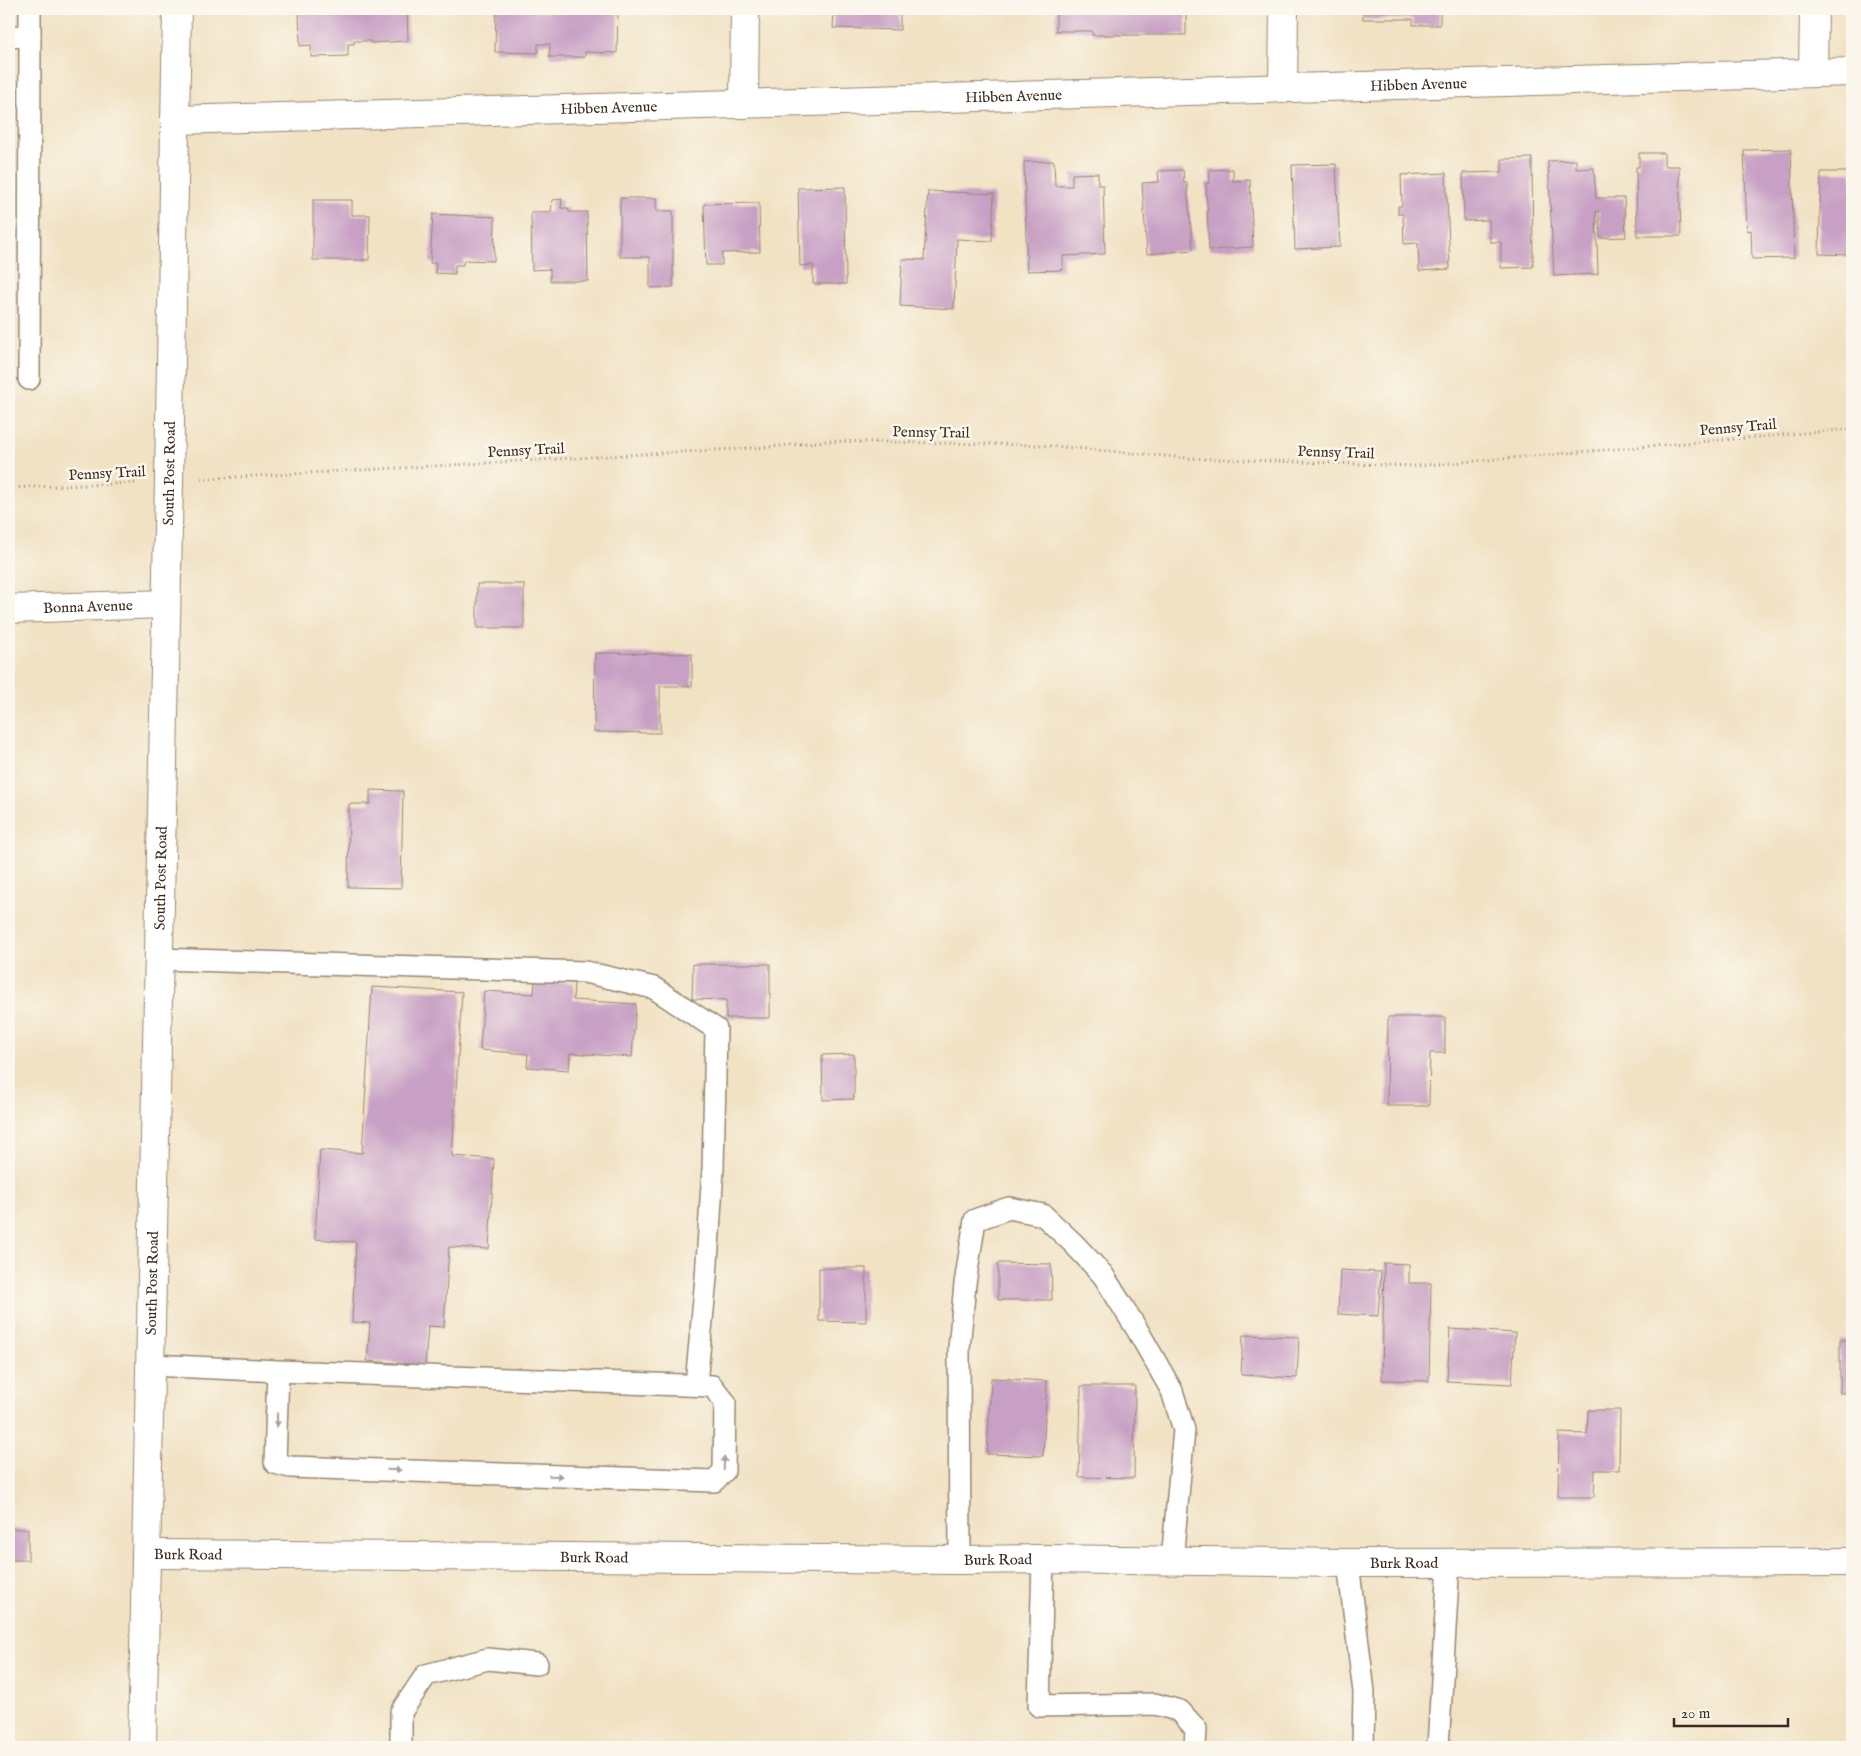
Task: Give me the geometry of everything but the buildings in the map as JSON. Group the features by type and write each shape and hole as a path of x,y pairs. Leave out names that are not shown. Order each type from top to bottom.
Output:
{"street":[{"name":"South Post Road","path":"142,1747 169,481 177,9"},
{"path":"744,104 745,9"},
{"path":"1283,89 1284,9"},
{"path":"1813,73 1814,9"},
{"name":"Hibben Avenue","path":"175,120 1852,72"},
{"name":"Bonna Avenue","path":"9,610 166,604"},
{"name":"Burk Road","path":"146,1554 1043,1559 1348,1563 1852,1562"}],"lane":[{"path":"28,380 30,9"},
{"path":"9,36 30,38"},
{"path":"159,959 585,972 654,988 716,1029 713,1169 706,1278 696,1384"},
{"path":"960,1560 959,1349 965,1284 975,1220 1009,1208 1043,1215 1102,1275 1138,1331 1172,1392 1184,1430 1172,1561"},
{"path":"150,1364 278,1371 712,1386 725,1402 724,1471 714,1481 290,1467 276,1463 278,1371"},
{"path":"1043,1559 1039,1706 1155,1704 1180,1711 1196,1729 1195,1747"},
{"path":"1438,1747 1449,1562"},
{"path":"1348,1563 1364,1692 1363,1747"},
{"path":"401,1747 401,1712 426,1675 488,1659 537,1664"}],"path":[{"name":"Pennsy Trail","path":"9,488 770,448 826,441 1041,445 1187,458 1415,466 1852,429"}]}
